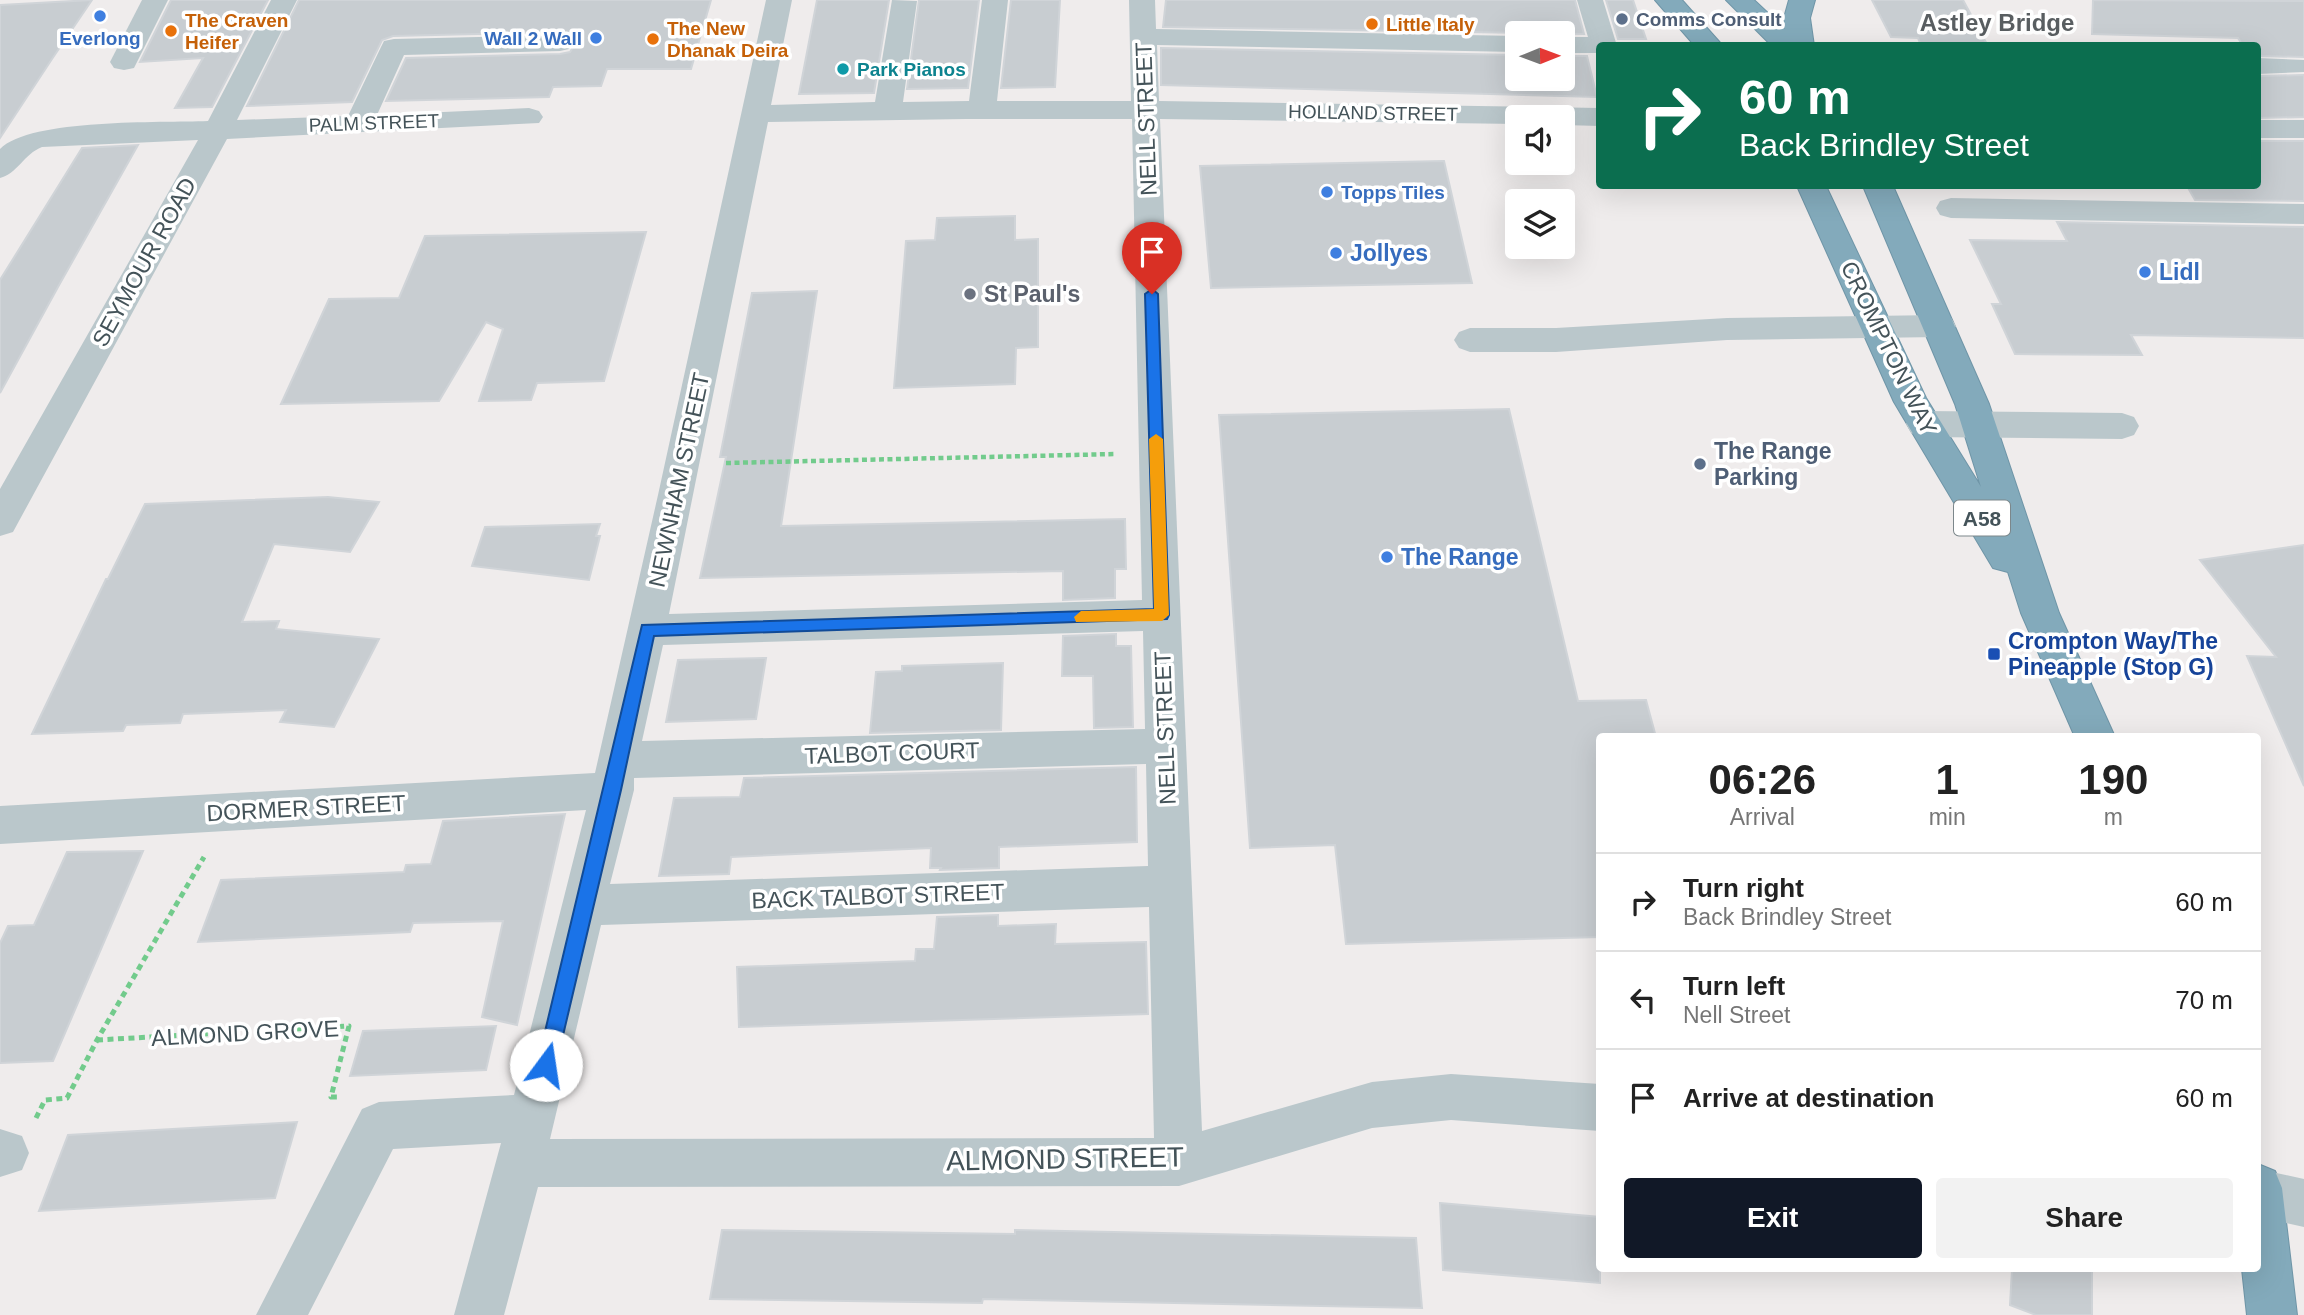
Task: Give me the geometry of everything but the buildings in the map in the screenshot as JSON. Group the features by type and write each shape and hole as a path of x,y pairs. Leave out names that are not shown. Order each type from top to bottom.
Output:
{"highway":[{"path":"1668,0 1706,42"},
{"path":"1740,0 1784,42"},
{"path":"1800,42 1797,18 1802,0"},
{"name":"CROMPTON WAY","path":"1812,189 1923,424 2040,613"},
{"name":"CROMPTON WAY","path":"1879,189 1940,326 1978,424 2040,613 2093,733"},
{"path":"2272,1315 2273,1194"}],"street":[{"path":"124,62 155,0"},
{"name":"SEYMOUR ROAD","path":"4,510 218,129 284,0"},
{"name":"NEWNHAM STREET","path":"479,1315 527,1140 616,775 779,0"},
{"path":"982,109 995,0"},
{"name":"NELL STREET","path":"1142,0 1179,1162"},
{"path":"1590,0 1603,42"},
{"path":"888,110 904,1"},
{"path":"1143,37 1505,44"},
{"path":"358,124 394,47 560,43"},
{"path":"1575,45 1596,45"},
{"path":"2261,66 2295,66"},
{"name":"HOLLAND STREET","path":"755,114 1146,108 1596,117"},
{"name":"PALM STREET","path":"0,169 14,149 33,139 529,117"},
{"path":"2261,129 2304,129"},
{"path":"2148,189 2160,212"},
{"path":"1951,208 2304,214"},
{"path":"2014,209 2028,237"},
{"path":"1470,340 1556,341 1727,329 1940,326"},
{"path":"1923,424 2122,426"},
{"path":"648,630 1162,615"},
{"name":"TALBOT COURT","path":"616,775 1166,746"},
{"name":"DORMER STREET","path":"0,825 230,812 616,775"},
{"name":"BACK TALBOT STREET","path":"585,905 1170,886"},
{"name":"ALMOND STREET","path":"527,1140 1179,1162 1372,1105 1451,1097 1596,1108"},
{"path":"281,1315 379,1126 527,1140"}],"path":[{"path":"683,464 1157,453"},
{"path":"3,1153 38,1117 45,1100 66,1098 230,812"},
{"name":"ALMOND GROVE","path":"97,1040 349,1026 331,1097 339,1097 379,1126"}],"slow traffic":[{"path":"1081,617 1162,615 1156,439"}],"place":[{"name":"Everlong","path":"100,16"},
{"name":"Comms Consult","path":"1622,19"},
{"name":"Little Italy","path":"1372,24"},
{"name":"The Craven Heifer","path":"171,31"},
{"name":"Wall 2 Wall","path":"596,38"},
{"name":"The New Dhanak Deira","path":"653,39"},
{"name":"Park Pianos","path":"843,69"},
{"name":"Topps Tiles","path":"1327,192"},
{"name":"Jollyes","path":"1336,253"},
{"name":"Lidl","path":"2145,272"},
{"name":"St Paul's","path":"970,294"},
{"name":"The Range Parking","path":"1700,464"},
{"name":"The Range","path":"1387,557"},
{"name":"Crompton Way/The Pineapple (Stop G)","path":"1994,654"}],"district":[{"name":"Astley Bridge","path":"1997,22"}],"route":[{"path":"546,1065 613,790 648,630 1162,615 1152,294"}]}
